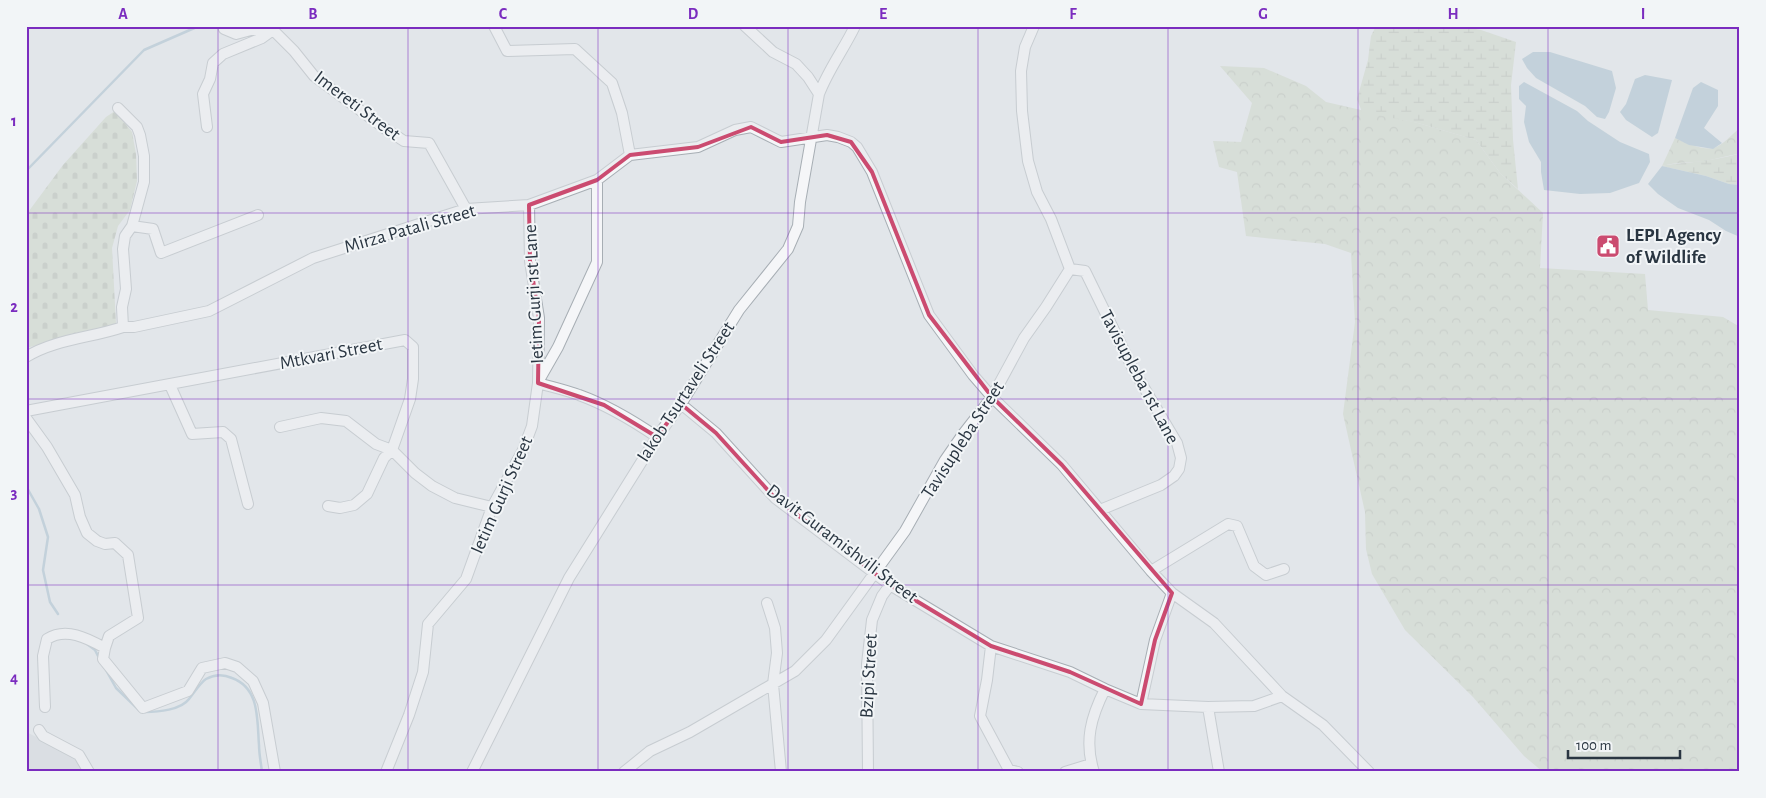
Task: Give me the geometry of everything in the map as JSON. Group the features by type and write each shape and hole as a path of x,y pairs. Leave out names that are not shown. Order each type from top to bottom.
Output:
{"street":[{"path":"223,26 224,29 236,34 252,30 273,30"},
{"path":"494,26 507,51 575,49 612,83 622,113 630,155 698,147 736,130 751,127 781,142 827,135 838,137 857,147 872,172 929,315 973,375 992,397 1062,465 1150,571 1172,593 1214,623 1282,696 1323,725 1369,772"},
{"path":"745,26 773,52 796,64 808,77 819,94"},
{"path":"819,94 824,80 847,44 855,26"},
{"path":"1034,26 1025,47 1021,72 1022,111 1028,161 1037,192 1051,219 1070,269"},
{"path":"207,127 203,94 210,79 213,63 223,54 262,38 273,30"},
{"name":"Imereti Street","path":"273,30 294,51 314,76 384,128 404,142 429,143 466,209"},
{"name":"Iakob Tsurtaveli Street","path":"472,772 569,578 739,310 788,249 798,226 800,202 819,94"},
{"path":"118,108 137,127 144,156 144,182 132,226 125,236 123,249 126,289 122,307 123,327"},
{"name":"Mirza Patali Street","path":"26,357 64,342 102,334 123,327 134,327 209,311 313,258 466,209 529,204 597,180 630,155"},
{"name":"Ietim Gurji Street","path":"386,772 409,715 423,672 428,624 466,579 492,507 523,450 532,426 538,383 558,348 597,262 597,180"},
{"name":"Ietim Gurji 1st Lane","path":"529,204 530,261 539,318 538,383"},
{"path":"132,226 153,229 161,252 258,215"},
{"name":"Tavisupleba Street","path":"624,772 650,750 690,732 795,671 826,640 905,531 946,460 963,434 992,397 1024,338 1070,269"},
{"name":"Tavisupleba 1st Lane","path":"1070,269 1085,271 1133,369 1177,443 1181,458 1179,469 1174,476 1161,485 1100,510"},
{"name":"Mtkvari Street","path":"26,411 405,340 412,346 413,379 410,399 392,450"},
{"path":"538,383 578,394 604,405 657,437"},
{"path":"170,385 192,434 223,432 230,438 248,504"},
{"name":"Davit Guramishvili Street","path":"681,404 716,433 775,498 890,585 991,646 1070,672 1141,704 1208,707 1254,706 1282,696"},
{"path":"26,418 47,447 75,495 87,532 97,541 105,544 114,543 128,555 138,618 109,636 104,648 103,659 143,708 188,691 202,668 225,663 237,667 253,681 263,703 275,772"},
{"path":"280,426 321,418 346,422 376,444 392,450 415,473 432,486 455,498 492,507"},
{"path":"328,506 340,508 354,505 367,494 384,458 392,450"},
{"path":"1150,571 1228,524 1237,526 1254,566 1266,575 1284,570"},
{"name":"Bzipi Street","path":"868,772 868,664 872,620 882,596 890,585"},
{"path":"1141,704 1154,640 1172,593"},
{"path":"767,603 775,628 777,653 773,684 781,772"},
{"path":"44,707 43,656 47,639 56,633 68,633 93,641 104,648"},
{"path":"991,646 980,716 1009,770 1018,772"},
{"path":"1065,772 1093,768 1089,731 1095,709 1105,689"},
{"path":"1208,707 1219,772"},
{"path":"39,730 43,736 79,755 89,772"}],"highlighted area":[{"path":"751,127 781,142 827,135 851,142 872,172 929,315 992,397 1062,465 1172,593 1155,640 1141,704 1070,672 991,646 890,585 775,498 716,433 681,404 657,437 604,405 538,383 539,318 530,261 529,205 597,180 630,155 698,147"}],"shaded area":[{"path":"26,732 79,757 87,772 26,772"}],"green space":[{"path":"1376,26 1458,26 1481,30 1516,42 1511,85 1513,140 1518,189 1500,173 1476,140 1418,123 1362,112 1357,99 1368,60 1371,36"},
{"path":"1220,66 1264,68 1306,86 1326,102 1418,123 1476,140 1500,173 1543,213 1540,268 1645,274 1648,310 1723,317 1740,327 1740,772 1543,772 1524,756 1473,697 1405,630 1372,574 1366,549 1365,512 1343,414 1355,322 1351,253 1325,244 1246,236 1237,172 1219,167 1213,141 1241,142 1252,103"},
{"path":"115,111 132,132 136,154 137,181 130,210 118,226 112,248 116,324 26,348 26,215 63,165 106,117"},
{"path":"1740,128 1740,154 1705,161 1662,166 1675,138 1689,144 1710,149 1717,147"},
{"path":"1739,154 1740,185 1729,184 1706,176 1662,166 1705,161"}],"water":[{"path":"1533,52 1550,52 1612,71 1616,88 1605,119 1597,117 1585,106 1536,78 1522,59"},
{"path":"1645,75 1672,80 1658,133 1652,137 1626,120 1620,112 1626,104 1635,79"},
{"path":"1524,82 1577,111 1588,121 1620,142 1649,154 1650,162 1639,183 1610,193 1580,194 1544,190 1541,162 1529,142 1524,122 1526,106 1519,99 1519,86"},
{"path":"1701,82 1718,90 1718,106 1704,128 1722,143 1713,149 1689,145 1675,138 1693,88"},
{"path":"1662,166 1706,176 1729,184 1740,185 1740,237 1709,220 1678,208 1658,194 1648,184"}],"waterway":[{"path":"26,171 144,50 199,26"},
{"path":"26,486 39,509 48,537 43,570 50,602 58,614"},
{"path":"87,644 95,650 99,658"},
{"path":"106,670 116,688 140,711"},
{"path":"145,712 163,711 181,706 189,699 199,685 209,677 219,675 232,678 248,689 255,706 262,772"}],"place":[{"name":"LEPL Agency of Wildlife","path":"1608,246"}]}
